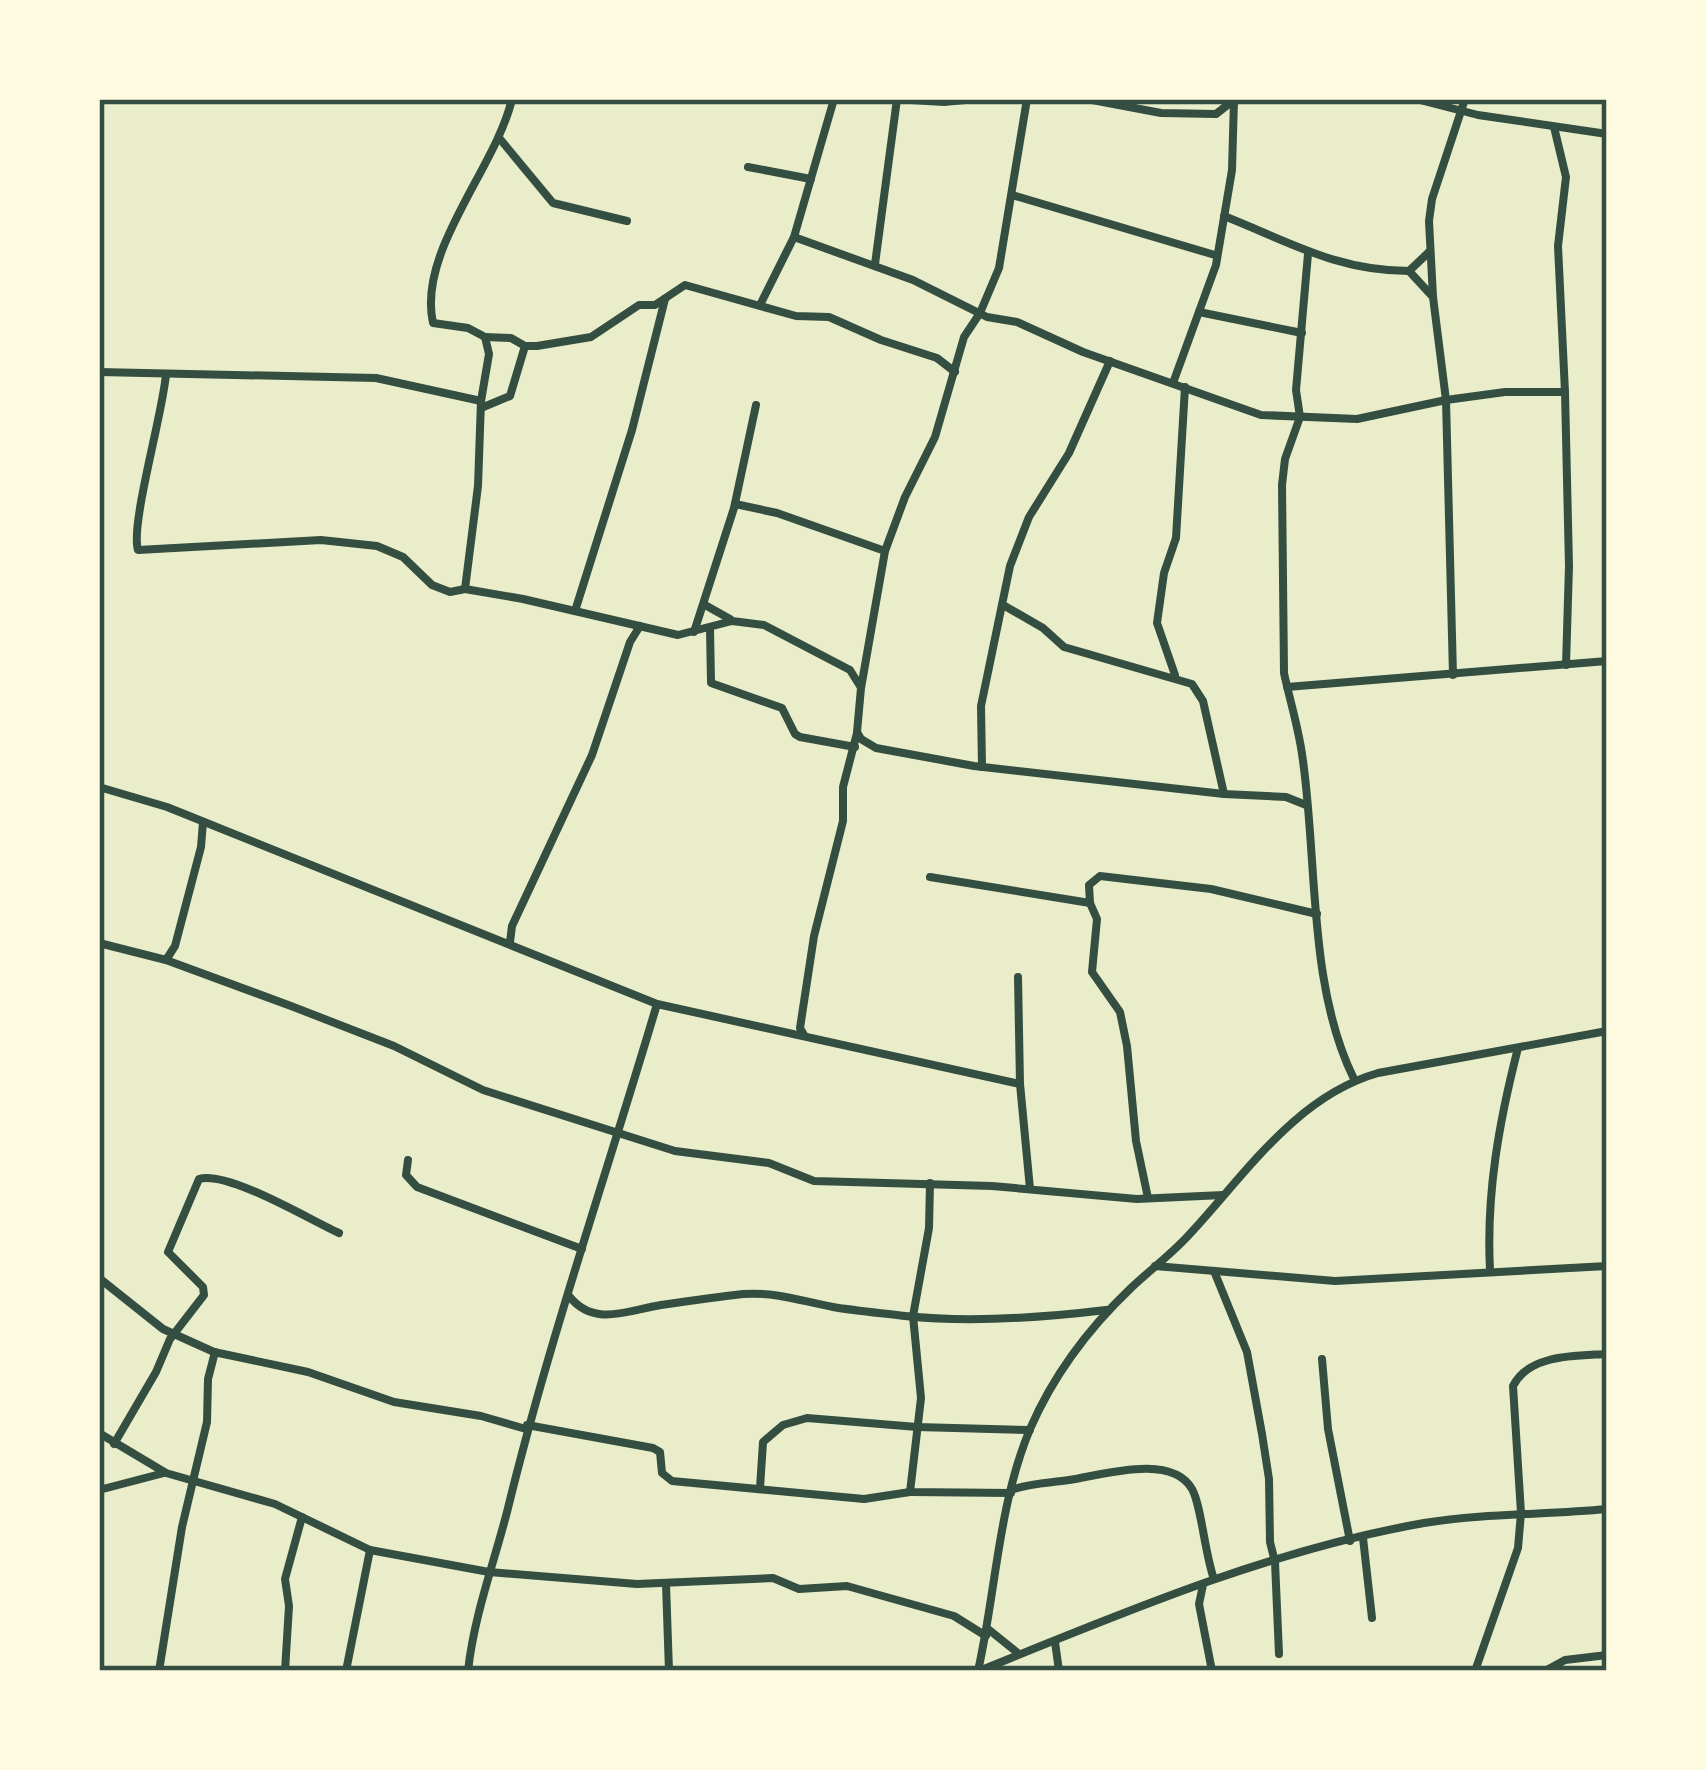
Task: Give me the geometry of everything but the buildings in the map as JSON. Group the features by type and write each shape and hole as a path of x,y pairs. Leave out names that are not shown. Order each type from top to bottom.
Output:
{"street":[{"path":"487,342 468,328 436,326 430,317 434,283 454,226 500,139 512,99"},
{"path":"760,305 794,237 834,99"},
{"path":"875,265 896,99 976,99"},
{"path":"802,1032 814,936 843,821 843,787 854,751 885,551 934,437 964,337 980,314 999,268 1027,99"},
{"path":"1087,99 1161,113 1216,114 1234,100"},
{"path":"1416,99 1607,134"},
{"path":"1453,675 1446,400 1430,251 1432,199 1465,99"},
{"path":"1173,382 1216,256 1232,170 1234,100"},
{"path":"1554,127 1566,177 1558,246 1569,566 1566,665"},
{"path":"500,139 553,203 627,220"},
{"path":"748,167 812,178"},
{"path":"1012,195 1216,256"},
{"path":"1224,216 1308,254 1364,270 1409,271 1430,251"},
{"path":"794,237 875,265 980,314 1017,322 1261,415 1357,419 1505,392 1565,392"},
{"path":"1308,254 1296,390 1300,417 1282,484 1287,687 1305,783 1317,914 1337,1046 1354,1080"},
{"path":"1409,271 1432,296"},
{"path":"487,342 514,338 525,346 555,345 592,338 639,304 655,305 686,285 796,316 829,317 937,358 955,372"},
{"path":"574,611 632,430 666,298"},
{"path":"1198,312 1302,333"},
{"path":"465,590 478,486 487,342"},
{"path":"99,372 376,378 481,405 510,396 525,346"},
{"path":"982,766 981,706 1010,566 1029,517 1069,453 1110,361"},
{"path":"166,374 135,540 138,550 321,540 377,546 403,557 432,585 450,592 465,590 693,634 732,621"},
{"path":"1176,677 1157,623 1164,573 1176,538 1185,387"},
{"path":"693,634 735,504 757,405"},
{"path":"735,504 777,513 885,551"},
{"path":"705,605 732,621 777,630 850,670 861,688"},
{"path":"1004,605 1064,647 1192,684 1204,701 1224,794"},
{"path":"623,622 630,642"},
{"path":"510,942 512,926 592,755 630,642 640,626"},
{"path":"710,628 711,683 782,707 800,737 854,751 868,744"},
{"path":"1287,687 1607,661"},
{"path":"850,670 864,665"},
{"path":"857,732 868,744 982,766 1224,794 1286,796 1306,805"},
{"path":"1286,796 1305,783"},
{"path":"99,787 155,802 657,1004 802,1032 1020,1084"},
{"path":"166,960 175,946 203,822"},
{"path":"1148,1198 1120,1012 1092,972 1097,919 1089,885 1094,878 1107,876 1210,889 1317,914"},
{"path":"930,878 1090,903"},
{"path":"99,944 166,960 394,1046 483,1090 700,1157 770,1163 814,1181 930,1183 1148,1198 1223,1195"},
{"path":"175,946 180,965"},
{"path":"1018,977 1020,1084 1030,1189"},
{"path":"468,1671 469,1642 526,1427 657,1004"},
{"path":"978,1671 998,1546 1030,1430 1091,1329 1292,1120 1354,1080 1607,1031"},
{"path":"1490,1270 1492,1178 1518,1048"},
{"path":"408,1160 406,1174 417,1186 582,1249"},
{"path":"114,1444 167,1345 204,1295 203,1287 168,1252 203,1176 254,1192 339,1233"},
{"path":"910,1492 921,1399 913,1316 929,1228 930,1183"},
{"path":"1155,1266 1335,1281 1607,1266"},
{"path":"1214,1271 1246,1352 1269,1479 1280,1654"},
{"path":"99,1278 163,1329 215,1352 336,1380 394,1402 653,1448 661,1452 662,1473 672,1481 864,1499 910,1492 1012,1491 1038,1481 1076,1480 1094,1472 1164,1471 1181,1478 1194,1491 1214,1579"},
{"path":"562,1311 577,1306 616,1316 660,1305 772,1294 913,1316 1002,1319 1109,1310"},
{"path":"568,1295 577,1306"},
{"path":"163,1329 167,1345"},
{"path":"159,1671 215,1352"},
{"path":"1475,1671 1518,1548 1516,1378 1537,1364 1607,1354"},
{"path":"1322,1359 1328,1429 1350,1541"},
{"path":"760,1488 763,1442 783,1425 807,1418 1030,1430"},
{"path":"99,1433 166,1473 275,1504 370,1550 490,1572 666,1584 773,1578 799,1589 847,1586 954,1616 1020,1654"},
{"path":"1019,1468 1038,1481"},
{"path":"99,1490 166,1473"},
{"path":"978,1671 1214,1579 1350,1541 1421,1524 1607,1509"},
{"path":"285,1671 289,1606 285,1579 302,1517"},
{"path":"1363,1538 1372,1618"},
{"path":"346,1671 370,1550"},
{"path":"1203,1583 1199,1604 1212,1671"},
{"path":"666,1584 669,1671"},
{"path":"1180,1592 1199,1604"},
{"path":"1055,1642 1059,1671"},
{"path":"1545,1671 1565,1660 1607,1655"}]}
